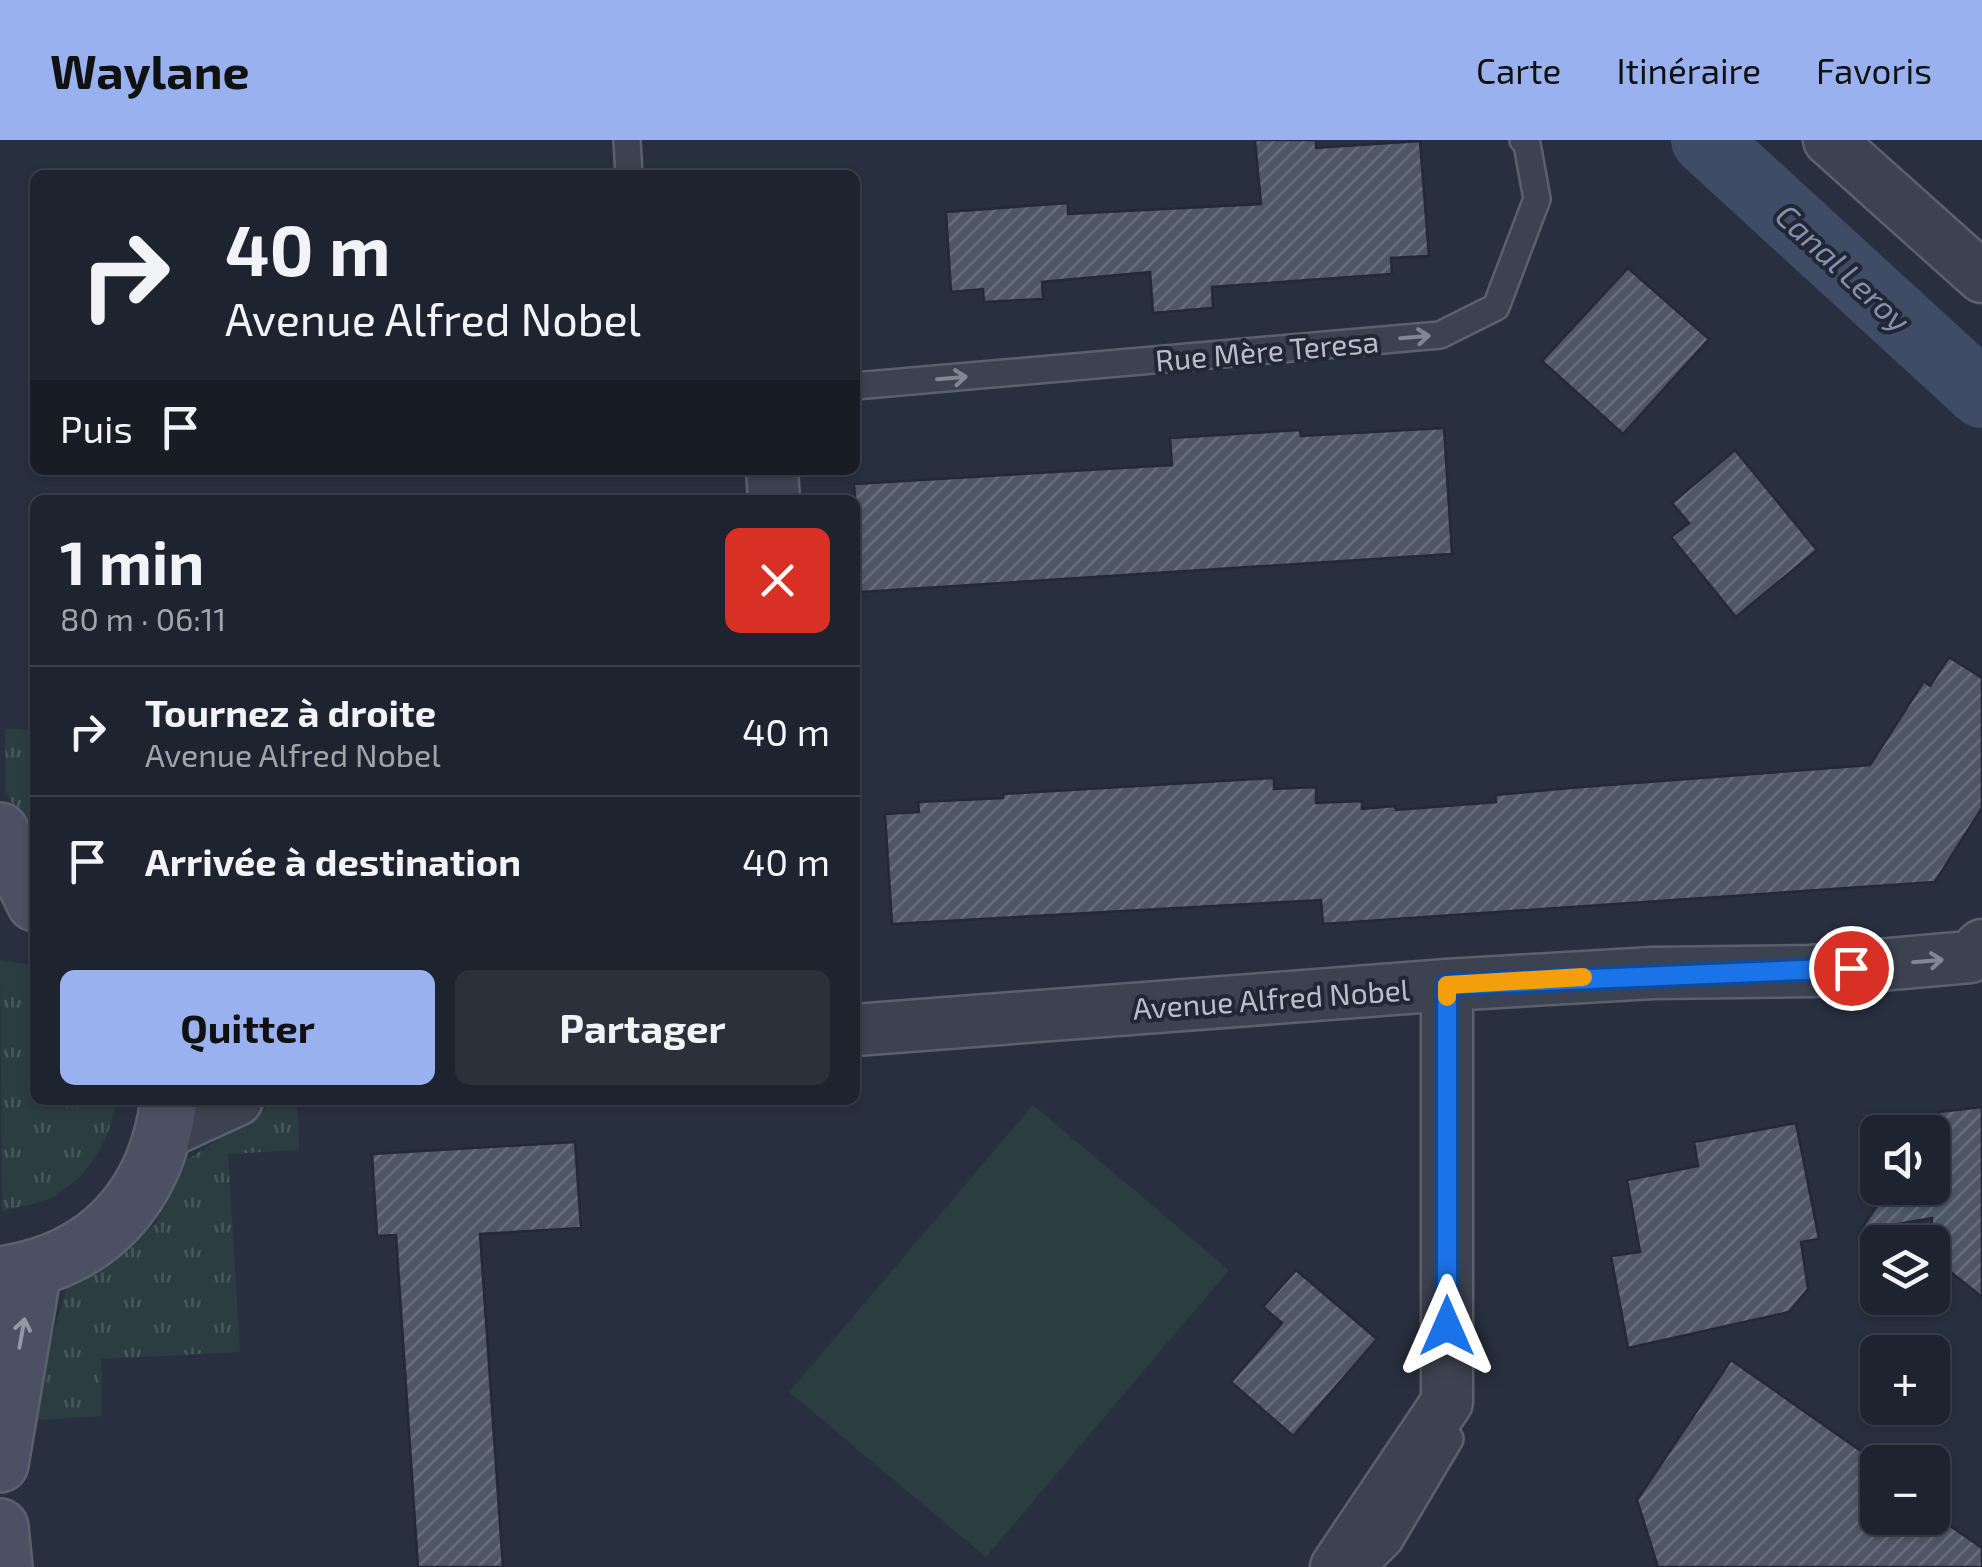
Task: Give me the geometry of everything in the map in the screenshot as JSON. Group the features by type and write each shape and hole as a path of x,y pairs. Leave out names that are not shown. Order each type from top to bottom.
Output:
{"street":[{"path":"1829,140 1982,277"},
{"path":"0,831 30,894"},
{"path":"0,907 30,911"},
{"name":"Avenue Alfred Nobel","path":"860,1030 1447,985 1652,974 1811,971 1970,957 1982,945"},
{"path":"1336,1567 1447,1402 1447,985"},
{"path":"0,1464 17,1273 79,1250 118,1220 148,1180 167,1116 215,1105"},
{"path":"0,1526 4,1567"}],"lane":[{"path":"627,140 629,170"},
{"name":"Rue Mère Teresa","path":"860,386 1440,335 1496,308 1537,199 1523,140"},
{"path":"1364,1567 1389,1542 1452,1436 1447,1402"}],"green space":[{"path":"5,729 30,729 30,838 6,791"},
{"path":"0,960 30,965 30,1105 115,1105 102,1144 74,1182 48,1199 2,1211"},
{"path":"270,1105 297,1105 299,1150 228,1154 240,1352 101,1359 102,1416 34,1420 34,1398 69,1280 98,1267 155,1224 187,1160"},
{"path":"1033,1105 1229,1270 986,1557 789,1392"}],"building":[{"path":"1255,140 1316,140 1316,148 1420,141 1429,256 1391,258 1392,274 1212,287 1213,308 1153,313 1150,272 1042,282 1043,299 984,302 983,289 951,292 946,212 1068,203 1068,214 1261,204"},
{"path":"1628,268 1709,339 1623,434 1542,361"},
{"path":"1444,428 1452,554 861,592 860,495 855,495 854,484 1172,465 1170,438 1300,430 1301,436"},
{"path":"1735,450 1817,550 1736,617 1671,537 1689,523 1672,503"},
{"path":"1949,657 1982,678 1982,808 1935,882 1323,924 1321,900 892,924 885,814 919,812 918,802 1274,778 1274,789 1316,787 1316,803 1362,801 1362,809 1395,806 1396,810 1496,802 1495,795 1870,765 1924,681 1930,686"},
{"path":"1982,1107 1982,1297 1950,1271 1950,1225 1932,1225 1932,1218 1864,1225 1878,1205 1950,1205 1950,1115 1937,1115"},
{"path":"1796,1123 1819,1239 1801,1242 1808,1289 1789,1312 1628,1348 1611,1256 1640,1252 1627,1180 1698,1166 1694,1142"},
{"path":"575,1142 581,1228 480,1234 503,1567 418,1567 396,1235 377,1236 372,1154"},
{"path":"1296,1270 1377,1339 1293,1436 1231,1382 1282,1323 1263,1307"},
{"path":"1731,1360 1860,1450 1860,1535 1950,1535 1950,1526 1982,1548 1982,1567 1658,1567 1637,1500"}],"waterway":[{"name":"Canal Leroy","path":"1705,140 1982,394"}],"slow traffic":[{"path":"1447,997 1447,985 1583,977"}],"route":[{"path":"1447,1326 1447,985 1851,968"}]}
